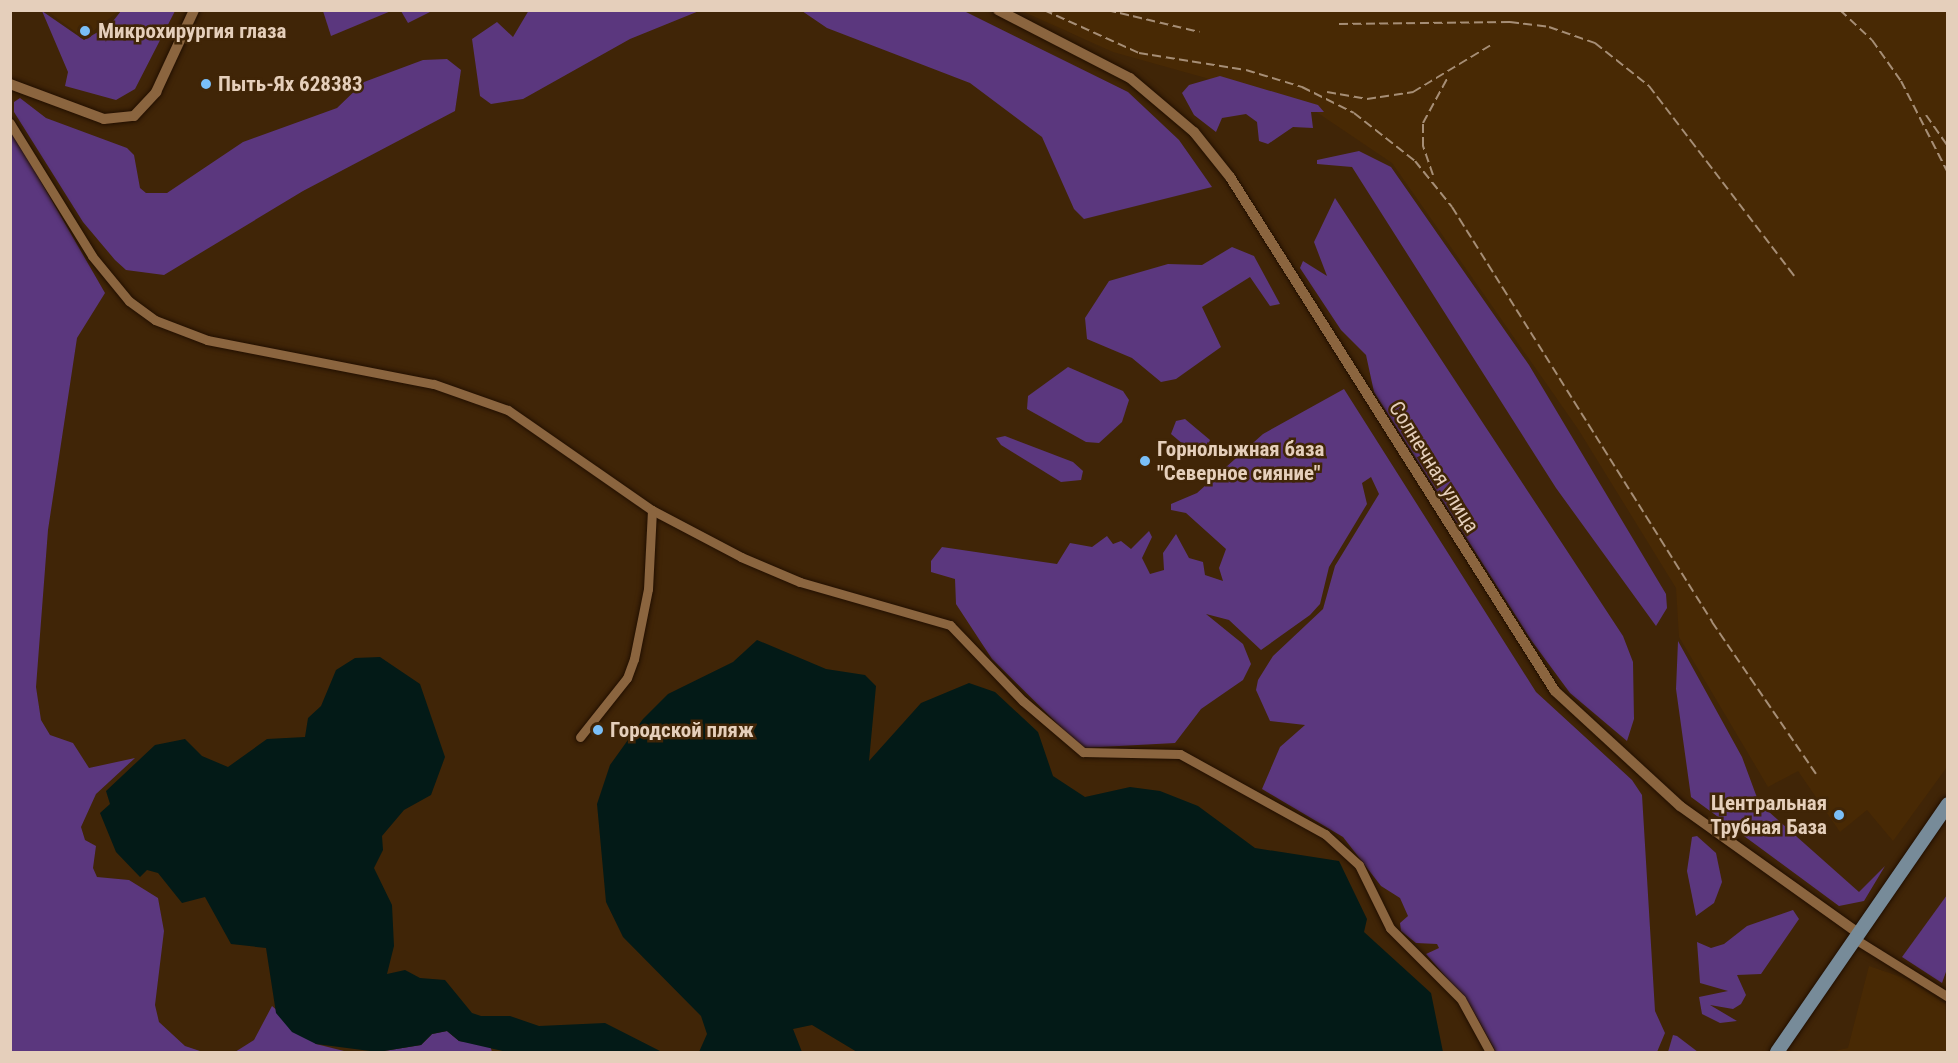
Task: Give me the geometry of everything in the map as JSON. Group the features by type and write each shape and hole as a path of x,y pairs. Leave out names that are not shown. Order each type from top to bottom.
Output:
{"main road":[{"path":"1777,1053 1947,804"}],"street":[{"path":"10,84 104,118 134,116 156,92 194,10"},
{"name":"Солнечная улица","path":"998,10 1130,78 1194,132 1230,177 1555,691 1680,806 1857,936 1947,998"},
{"path":"10,123 92,256 129,301 155,320 207,340 472,395 549,435 652,510 800,582 950,625 1023,701 1083,752 1180,754 1325,834 1359,865 1390,928 1461,999 1490,1053"},
{"path":"580,737 627,678 634,659 648,589 652,510"}],"shaded area":[{"name":"Микрохирургия глаза","path":"47,10 119,11 84,38"},
{"path":"323,10 391,11 331,36"},
{"path":"529,10 699,11 630,39 523,99 491,104 480,96 472,39 497,22 513,37"},
{"path":"42,11 84,40 110,25 121,11 175,11 135,89 116,100 65,86 68,72"},
{"path":"401,11 432,11 408,23"},
{"path":"802,11 964,11 1128,92 1179,140 1212,187 1084,219 1074,209 1042,137 970,83 827,28"},
{"path":"1022,11 1947,11 1947,767 1893,841 1867,810 1840,832 1798,771 1768,787 1679,637 1676,588 1578,429 1392,163 1309,107 1113,52"},
{"path":"447,59 461,70 455,111 303,191 164,275 126,270 115,260 83,222 14,112 14,102 20,98 46,118 127,148 134,155 140,188 146,193 167,193 243,142 337,108 364,82 423,60"},
{"path":"1220,76 1318,105 1324,112 1311,112 1313,128 1293,127 1268,144 1259,141 1257,122 1246,114 1222,118 1216,132 1194,115 1182,93 1189,85"},
{"path":"10,128 105,293 77,338 48,530 36,687 41,720 50,735 73,743 89,768 135,758 96,794 81,827 85,840 96,846 93,868 97,877 129,880 158,898 164,931 155,1005 159,1022 185,1046 203,1052 11,1052"},
{"path":"1359,151 1391,167 1529,365 1666,594 1667,608 1656,626 1556,488 1352,167 1317,164 1317,160"},
{"path":"1335,198 1623,636 1633,662 1634,719 1627,741 1570,693 1531,640 1374,392 1366,355 1341,330 1300,268 1303,261 1327,276 1314,242"},
{"path":"1232,247 1254,256 1280,304 1270,306 1250,277 1202,307 1221,347 1176,379 1161,382 1132,358 1087,339 1085,318 1109,281 1168,264 1202,265"},
{"path":"1068,367 1123,391 1129,400 1122,422 1099,443 1086,442 1027,409 1028,396"},
{"path":"1344,389 1536,692 1632,780 1642,795 1655,1011 1665,1033 1657,1052 1496,1052 1470,1005 1426,954 1439,948 1437,944 1416,943 1401,931 1400,923 1408,916 1400,898 1381,886 1343,837 1262,789 1280,747 1305,725 1270,721 1256,690 1258,680 1273,656 1323,609 1335,566 1379,494 1371,477 1362,483 1367,504 1329,567 1320,604 1310,615 1261,650 1229,620 1206,614 1243,644 1251,664 1243,680 1201,709 1175,743 1082,748 992,659 956,604 955,579 931,572 931,561 942,547 1057,564 1070,543 1092,547 1107,536 1113,544 1121,541 1131,549 1149,531 1152,537 1142,558 1150,574 1164,570 1163,553 1176,534 1189,558 1203,562 1205,575 1223,581 1219,568 1226,549 1186,513 1171,510 1171,504 1197,493 1263,434"},
{"path":"1185,419 1210,440 1203,455 1196,455 1171,434 1176,421"},
{"path":"1005,436 1073,462 1083,471 1081,480 1061,482 1001,445 996,438"},
{"path":"1678,641 1742,757 1759,803 1859,892 1885,866 1864,901 1839,906 1691,797 1676,689"},
{"path":"1697,836 1716,853 1722,882 1714,903 1696,916 1687,871 1692,837"},
{"path":"1947,895 1947,969 1942,983 1902,957"},
{"path":"1793,910 1799,919 1761,974 1737,975 1746,995 1741,1004 1733,1009 1710,1005 1737,1021 1720,1023 1702,1014 1699,997 1728,991 1700,983 1697,942 1711,948 1724,944 1747,926"},
{"path":"1869,966 1907,979 1945,1004 1947,1052 1830,1052 1848,1048"},
{"path":"272,1006 316,1044 348,1052 235,1052 254,1040"},
{"path":"447,1031 459,1041 490,1045 492,1052 378,1052 421,1045 432,1034"},
{"path":"1673,1035 1677,1036 1698,1052 1668,1052"}],"water":[{"path":"757,640 826,669 865,675 876,686 869,761 921,703 969,683 995,692 1038,732 1053,776 1085,797 1130,787 1160,791 1198,806 1255,848 1339,861 1367,919 1364,932 1431,993 1443,1052 857,1052 812,1025 793,1029 802,1052 699,1052 707,1034 701,1016 623,937 606,902 597,804 610,765 643,719 668,694 733,662"},
{"path":"380,657 420,684 445,757 431,795 404,810 382,836 383,850 374,868 392,905 394,946 387,974 405,970 420,978 445,980 472,1013 481,1016 510,1016 539,1026 605,1023 662,1052 507,1052 459,1041 447,1031 432,1034 421,1045 378,1052 316,1044 292,1032 276,1013 266,948 231,944 205,897 182,903 158,873 147,870 140,877 116,852 100,813 110,804 106,791 155,745 185,739 202,756 228,767 267,739 305,737 308,718 321,706 336,670 355,658"}],"railway":[{"path":"1044,10 1139,53 1246,70 1302,87 1354,113 1415,161 1452,207 1712,622 1818,777"},
{"path":"1107,10 1199,32"},
{"path":"1840,10 1872,40 1901,81 1948,173"},
{"path":"1339,24 1510,22 1549,27 1595,43 1649,86 1795,277"},
{"path":"1327,92 1367,99 1413,92 1491,45"},
{"path":"1433,175 1423,146 1423,123 1447,79"},
{"path":"1926,115 1948,146"}],"place":[{"name":"Микрохирургия глаза","path":"85,31"},
{"name":"Пыть-Ях 628383","path":"206,84"},
{"name":"Горнолыжная база \"Северное сияние\"","path":"1145,461"},
{"name":"Городской пляж","path":"598,730"},
{"name":"Центральная Трубная База","path":"1839,815"}]}
